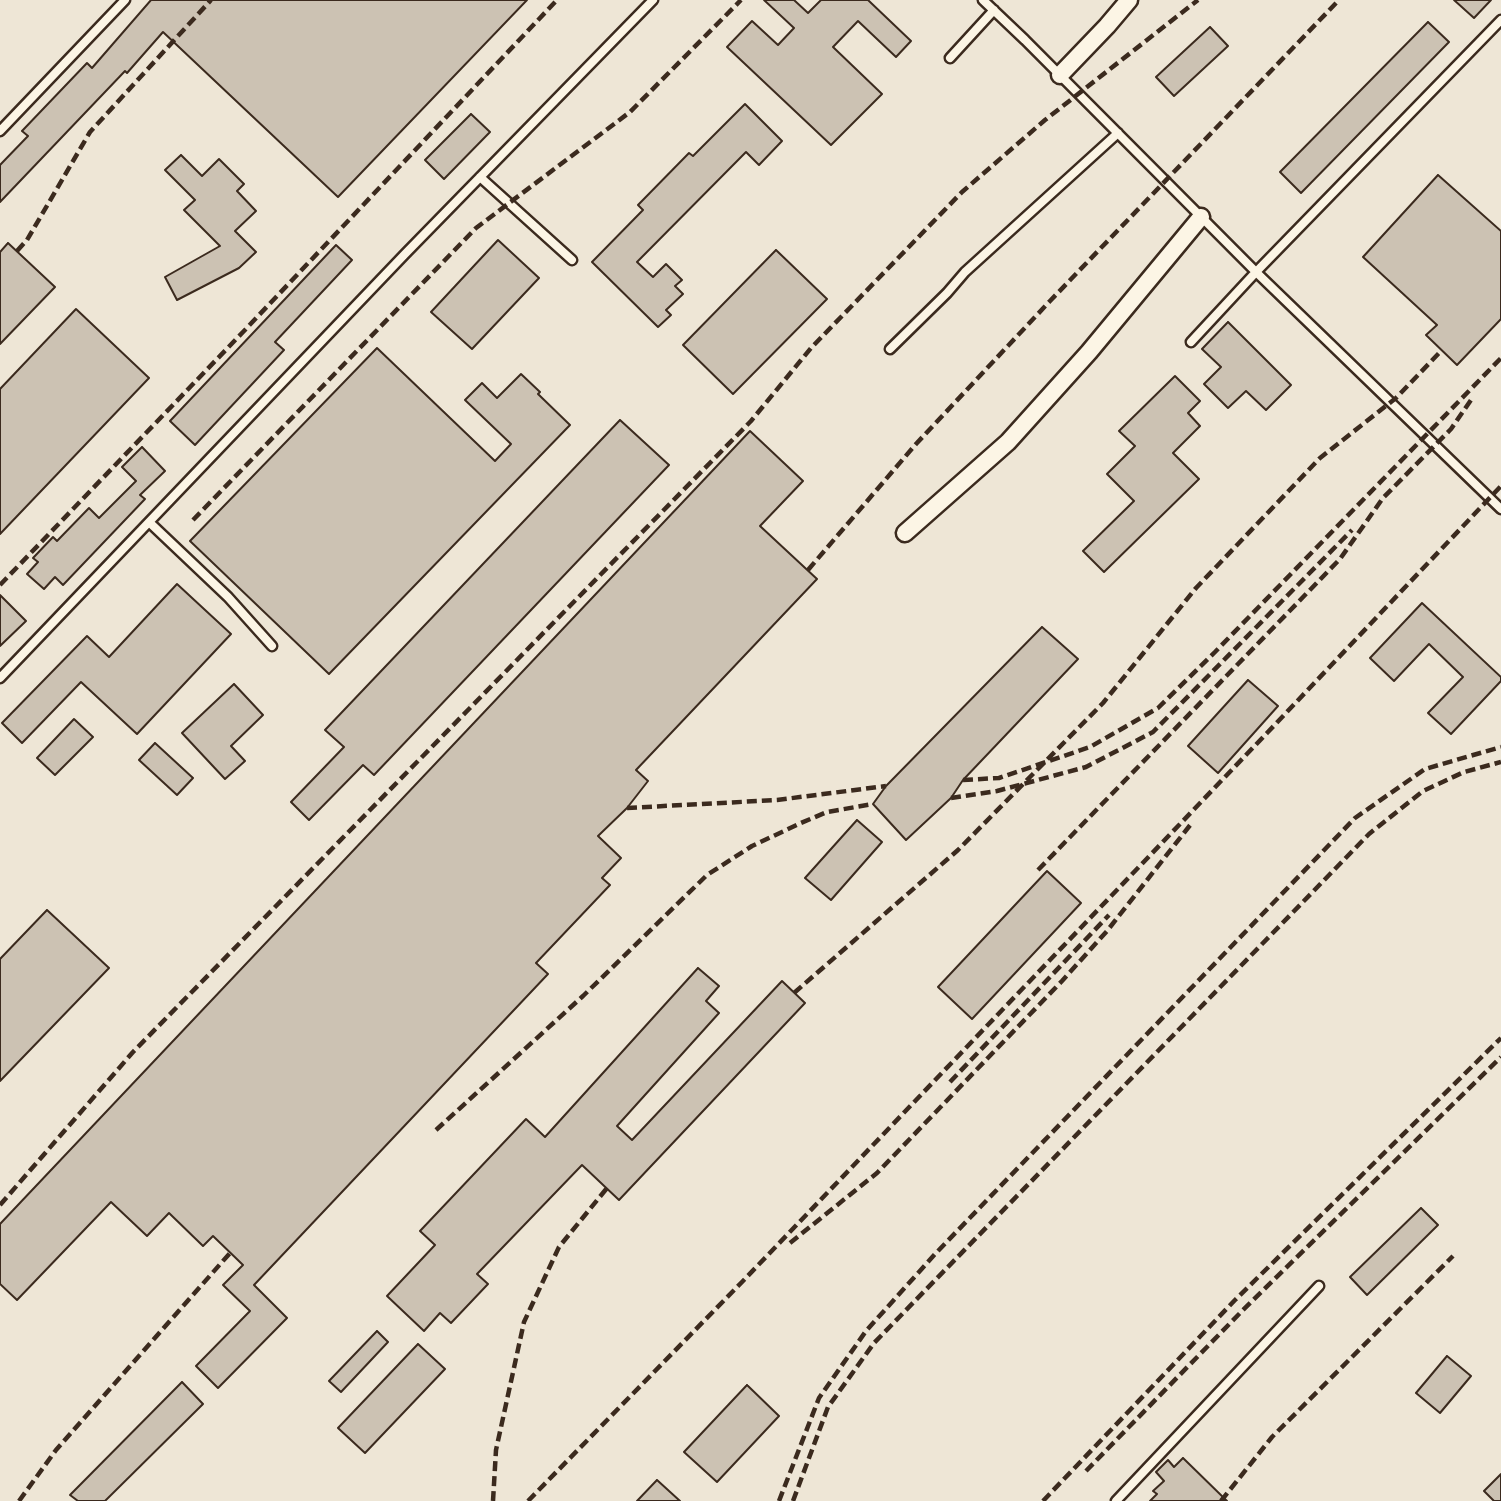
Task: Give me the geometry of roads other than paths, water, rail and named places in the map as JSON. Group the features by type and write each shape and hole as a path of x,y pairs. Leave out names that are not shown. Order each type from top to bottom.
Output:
{"street":[{"path":"1060,75 1129,0"},
{"path":"905,533 1008,442 1089,352 1201,217"}],"lane":[{"path":"0,131 125,0"},
{"path":"0,678 653,0"},
{"path":"983,0 1256,272 1501,509"},
{"path":"950,58 994,10"},
{"path":"1191,342 1501,20"},
{"path":"890,349 965,272 1118,133"},
{"path":"480,177 572,260"},
{"path":"149,522 228,597 272,646"},
{"path":"1116,1501 1319,1286"}],"railway":[{"path":"17,251 27,240 90,132 211,0"},
{"path":"0,585 557,0"},
{"path":"193,520 476,228 630,112 741,0"},
{"path":"0,1205 133,1052 751,421 811,348 962,192 1045,120 1198,0"},
{"path":"808,570 916,444 1339,0"},
{"path":"794,993 958,850 1103,703 1196,588 1320,458 1396,398 1442,350"},
{"path":"963,780 999,778 1090,747 1158,708 1501,358"},
{"path":"1038,870 1340,559 1383,498 1451,429 1473,397"},
{"path":"528,1501 742,1282 1501,486"},
{"path":"951,798 997,791 1086,767 1153,732 1352,530"},
{"path":"779,1501 819,1398 866,1331 936,1253 1355,818 1425,769 1501,747"},
{"path":"793,1501 828,1407 874,1343 1369,834 1423,791 1464,772 1501,762"},
{"path":"627,808 777,800 886,786"},
{"path":"436,1130 583,996 707,875 752,846 801,823 827,812 873,804"},
{"path":"790,1243 877,1173 1062,981 1107,931 1191,824"},
{"path":"950,1082 1109,915"},
{"path":"1043,1501 1235,1300 1501,1038"},
{"path":"1086,1471 1243,1310 1501,1057"},
{"path":"493,1501 496,1450 524,1322 559,1247 607,1188"},
{"path":"19,1501 56,1450 230,1253"},
{"path":"1221,1501 1272,1437 1453,1256"}]}
